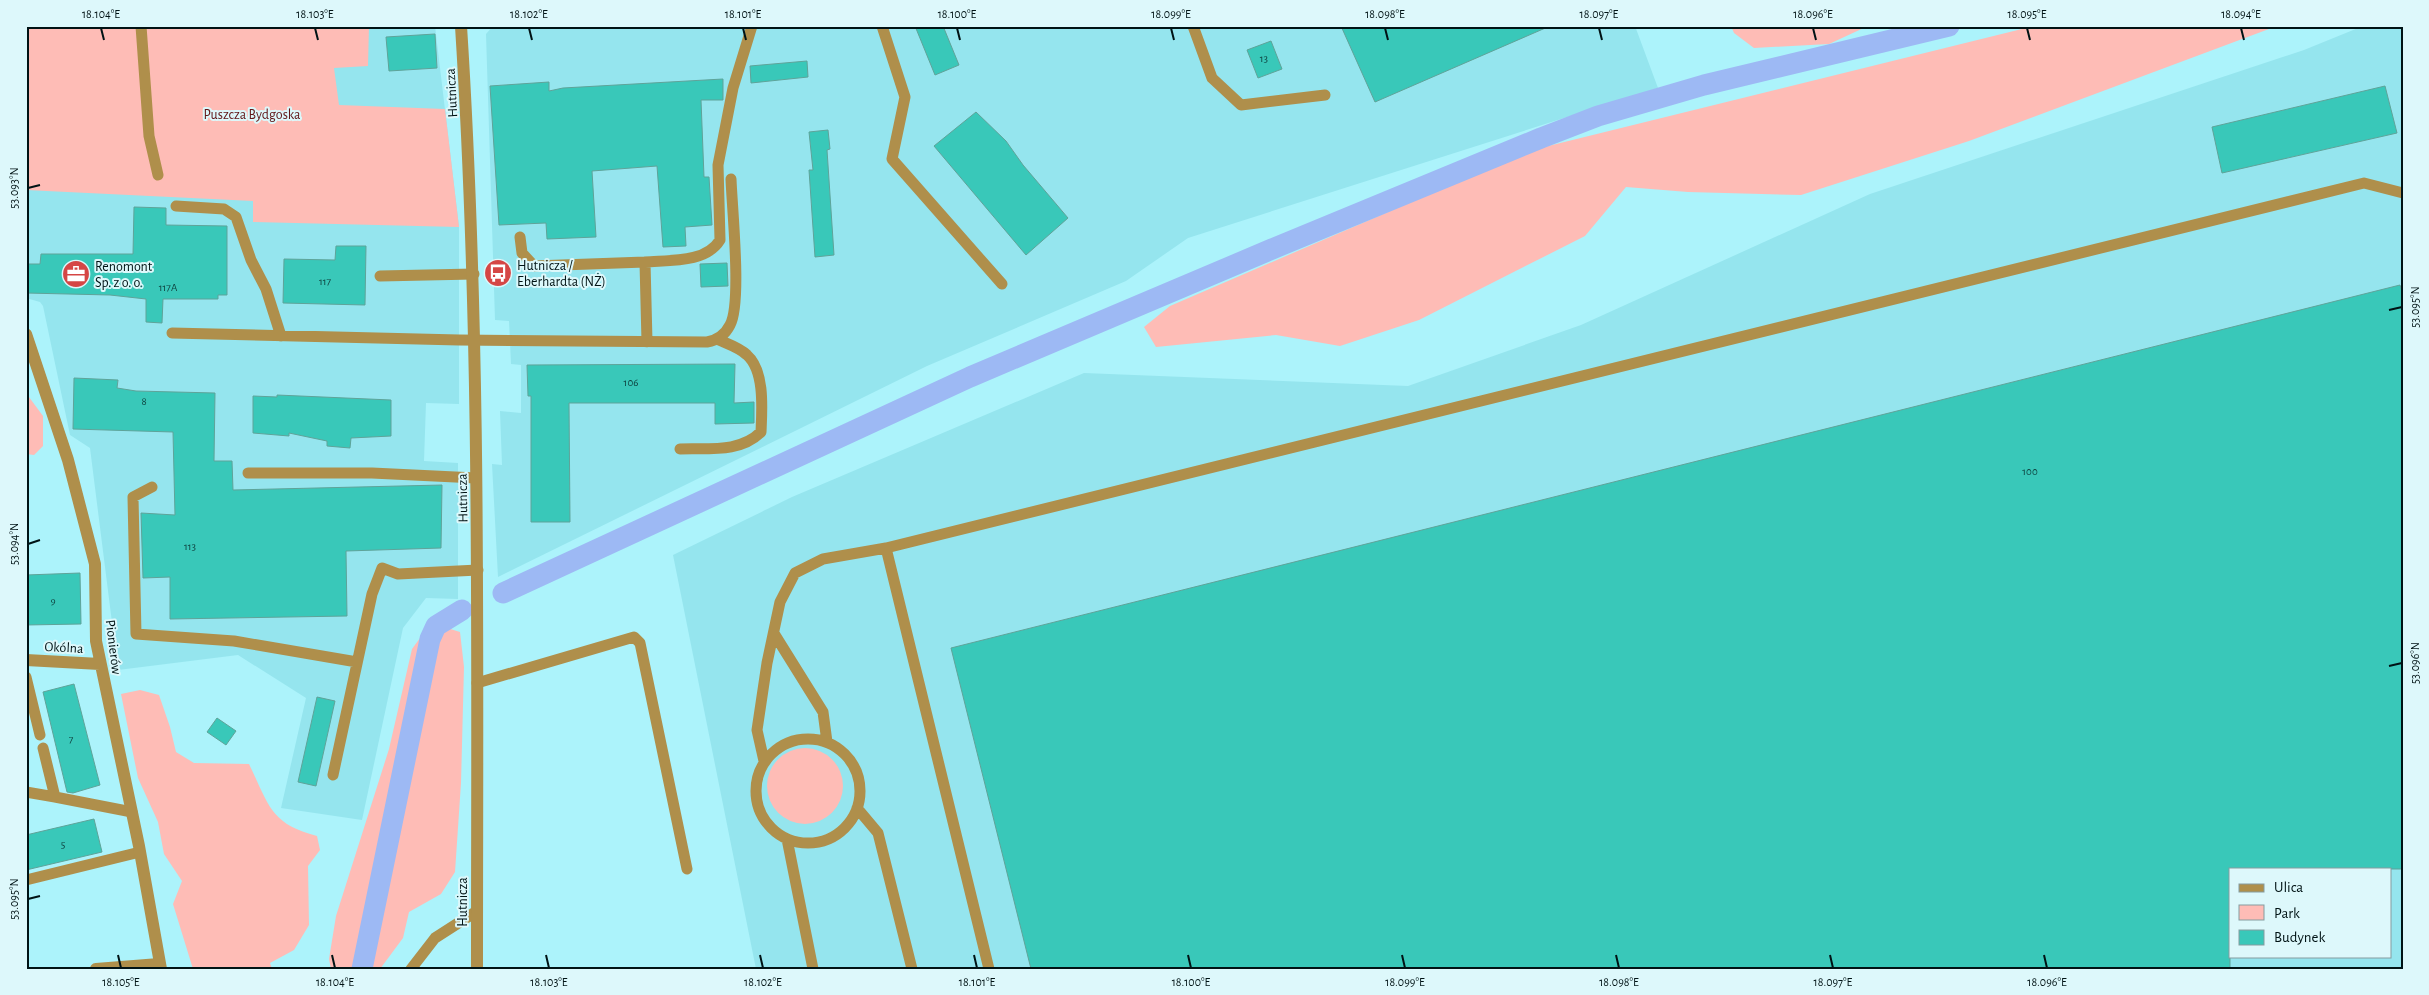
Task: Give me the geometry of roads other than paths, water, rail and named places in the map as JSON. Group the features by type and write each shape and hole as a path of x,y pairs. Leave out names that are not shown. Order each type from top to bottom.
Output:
{"street":[{"name":"Hutnicza","path":"462,26 474,274 475,341 478,570 476,969"},
{"name":"Pionierów","path":"26,334 68,460 90,539 95,564 94,621 100,664 140,852 160,967"},
{"name":"Okólna","path":"26,660 100,664"},
{"path":"96,969 160,967"}],"lane":[{"path":"141,26 148,136 158,175"},
{"path":"520,237 522,253 534,266 645,262 705,254 715,248 720,240 718,165 733,88 752,26"},
{"path":"882,26 905,97 892,159 1002,284"},
{"path":"1194,26 1212,78 1240,105 1324,95"},
{"path":"719,340 731,324 736,301 731,179"},
{"path":"764,760 758,730 767,663 775,634 780,602 795,573 823,559 886,548 2364,183 2403,193"},
{"path":"176,206 224,209 236,217 251,260 266,289 281,336"},
{"path":"645,262 647,342"},
{"path":"380,276 474,274"},
{"path":"172,333 475,341 707,342 719,340 747,354 755,365 762,409 761,432 752,442 738,447 680,449"},
{"path":"248,473 372,473 476,478"},
{"path":"152,487 133,497 136,634 234,641 357,662"},
{"path":"886,548 989,969"},
{"path":"333,774 372,594 382,568 398,574 478,570"},
{"path":"775,634 823,712 827,742"},
{"path":"477,684 634,637 640,642 687,869"},
{"path":"26,677 40,735"},
{"path":"810,738 827,742 842,751 854,764 860,782 860,800 854,816 843,830 827,840 811,843 794,842 779,835 766,824 758,809 754,792 757,776 764,760 776,748 792,740 810,738"},
{"path":"42,748 55,797"},
{"path":"26,792 132,812"},
{"path":"857,808 878,833 912,969"},
{"path":"787,839 813,969"},
{"path":"26,880 140,852"},
{"path":"411,969 435,938 477,912"}],"waterway":[{"path":"503,593 970,377 1541,138 1598,116 1704,85 1949,26"},
{"path":"362,969 430,639 436,626 462,610"}],"place":[{"name":"Hutnicza / Eberhardta (NŻ)","path":"498,273"},
{"name":"Renomont Sp. z o. o.","path":"76,274"}],"park label":[{"name":"Puszcza Bydgoska","path":"252,114"}]}
